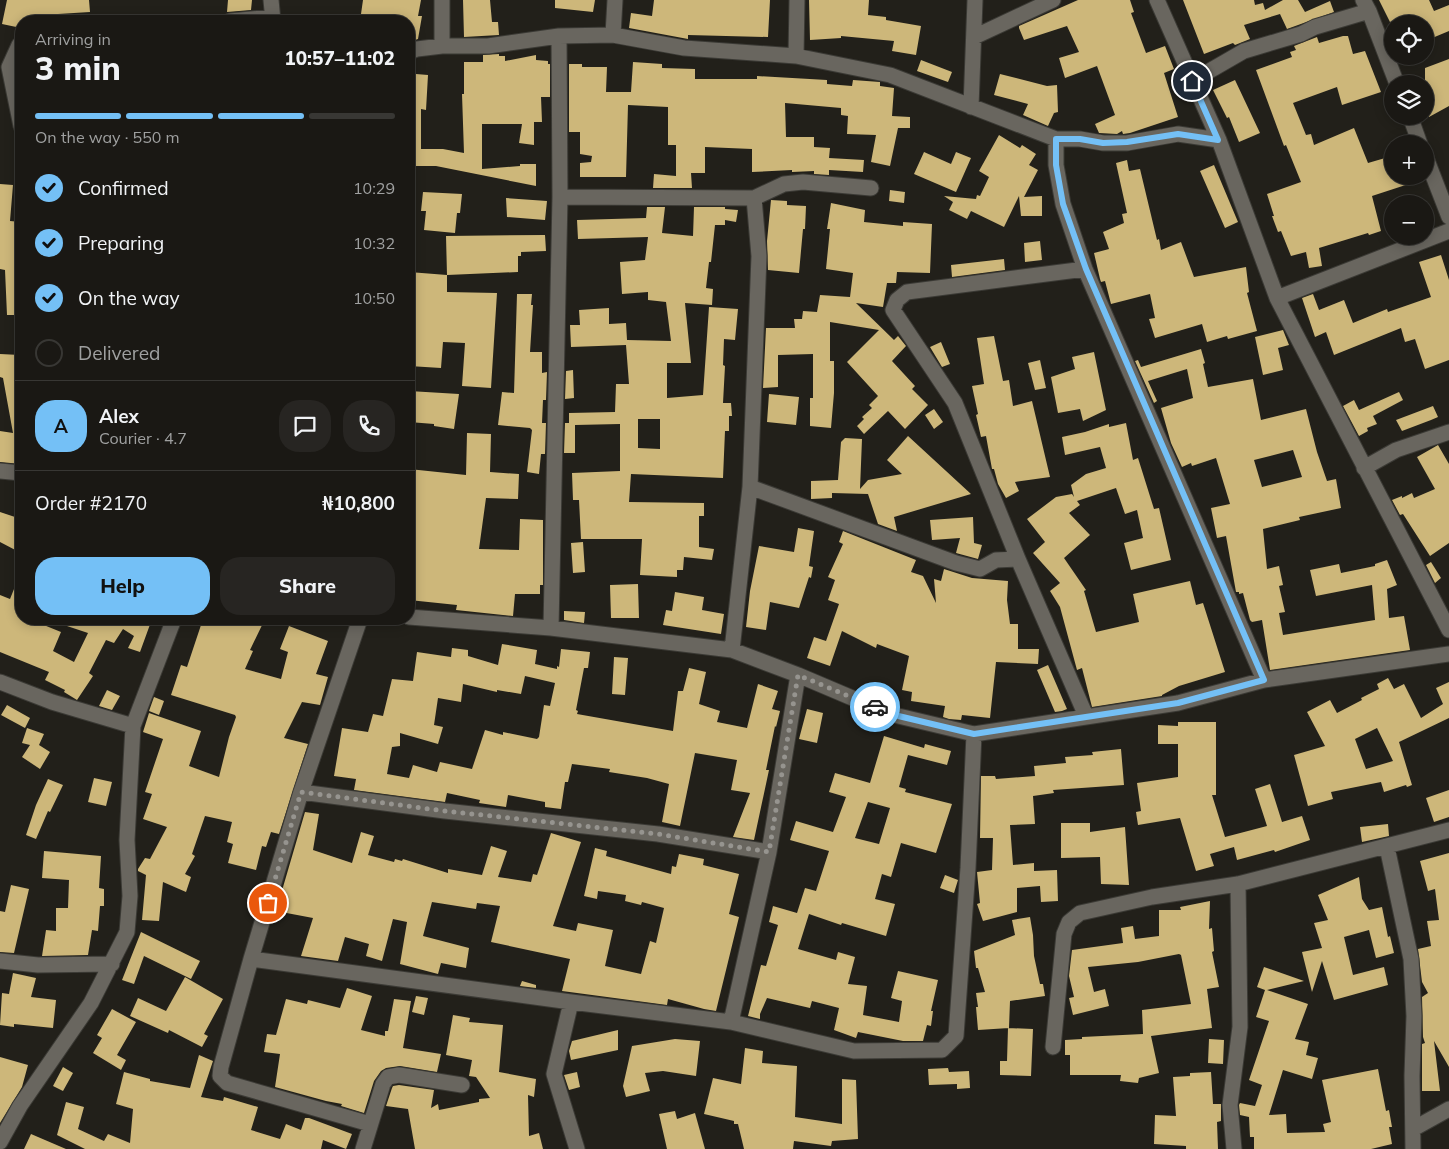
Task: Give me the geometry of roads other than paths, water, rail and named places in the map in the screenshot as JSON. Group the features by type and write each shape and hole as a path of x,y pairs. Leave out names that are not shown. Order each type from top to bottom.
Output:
{"street":[{"path":"271,0 272,15"},
{"path":"442,0 442,46"},
{"path":"613,34 615,0"},
{"path":"796,56 797,0"},
{"path":"971,107 975,0"},
{"path":"974,37 1053,0"},
{"path":"1157,0 1218,140 1277,298 1449,630"},
{"path":"1192,81 1244,51 1301,34 1366,6 1393,75"},
{"path":"415,50 442,46 488,46 559,36 613,34 684,48 796,56 890,75 1056,139 1080,139 1103,143 1127,142 1178,134 1218,140"},
{"path":"552,628 560,197 559,36"},
{"path":"15,56 9,67 15,96"},
{"path":"1056,139 1056,165 1063,204 1086,269 1264,680"},
{"path":"1434,178 1449,217"},
{"path":"560,197 754,198 784,184 802,182 870,188"},
{"path":"732,650 750,487 759,256 754,198"},
{"path":"1277,298 1449,231"},
{"path":"1086,269 907,292 897,300 893,310 955,403 1018,559 1086,716"},
{"path":"1364,468 1396,450 1449,432"},
{"path":"0,471 15,472"},
{"path":"750,487 956,563 980,569 996,560 1018,559"},
{"path":"415,617 552,628 732,650 798,675 890,714 974,734 1178,703 1264,680 1449,654"},
{"path":"0,1142 20,1106 91,1003 127,932 130,896 127,840 133,726 172,625"},
{"path":"358,625 301,792 251,959 220,1076 227,1082 370,1124"},
{"path":"731,1022 769,852 798,675"},
{"path":"0,682 52,702 133,726"},
{"path":"251,959 731,1022 854,1051 942,1050 956,1036 968,868 974,734"},
{"path":"301,792 445,811 658,834 769,852"},
{"path":"1053,1047 1064,934 1069,922 1080,913 1152,897 1238,884 1449,830"},
{"path":"1387,847 1411,959 1414,1016 1412,1076 1413,1149"},
{"path":"1234,1149 1230,1105 1240,1027 1238,884"},
{"path":"0,961 38,965 112,964"},
{"path":"571,1002 554,1074 577,1149"},
{"path":"362,1149 383,1084 388,1077 399,1075 462,1085"},
{"path":"1413,1129 1449,1109"}]}
